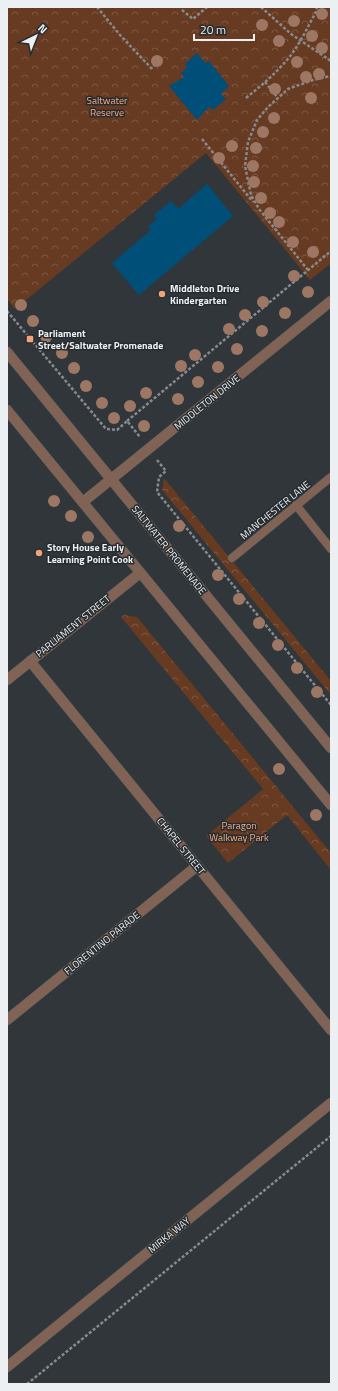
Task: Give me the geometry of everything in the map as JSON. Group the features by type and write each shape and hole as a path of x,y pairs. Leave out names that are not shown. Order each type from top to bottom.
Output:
{"street":[{"name":"MIDDLETON DRIVE","path":"83,502 331,301"},
{"name":"SALTWATER PROMENADE","path":"7,352 331,748"},
{"path":"7,410 331,805"},
{"name":"PARLIAMENT STREET","path":"7,680 140,573"},
{"name":"CHAPEL STREET","path":"30,661 331,1030"},
{"name":"FLORENTINO PARADE","path":"7,1020 197,866"},
{"name":"MIRKA WAY","path":"7,1367 331,1103"}],"lane":[{"name":"MANCHESTER LANE","path":"232,558 331,477"},
{"path":"296,505 331,549"}],"path":[{"path":"98,7 120,35 152,69"},
{"path":"182,10 192,19 207,7"},
{"path":"261,7 300,40 331,62"},
{"path":"246,98 265,82 288,59 316,12 317,7"},
{"path":"259,209 250,195 245,166 248,142 257,120 288,89 313,80 331,76"},
{"path":"265,82 278,98"},
{"path":"202,139 308,270"},
{"path":"7,311 106,429 117,430 331,251"},
{"path":"127,421 166,471 159,477 157,492 331,705"},
{"path":"27,1384 331,1136"}],"green space":[{"name":"Saltwater Reserve","path":"7,7 331,7 331,263 310,280 206,153 15,309 7,299"},
{"path":"164,478 331,681 331,695 162,490"},
{"name":"Paragon Walkway Park","path":"124,615 137,617 331,853 331,870 287,815 228,863 206,836 263,789 121,617"}],"building":[{"path":"197,53 205,63 209,61 229,86 221,94 226,99 213,110 209,107 197,120 169,86 184,77 181,73 187,67 185,64"},
{"path":"207,184 233,216 139,295 112,263 151,230 148,226 157,219 154,215 171,201 178,209"}],"place":[{"name":"Middleton Drive Kindergarten","path":"162,294"},
{"name":"Parliament Street/Saltwater Promenade","path":"30,339"},
{"name":"Story House Early Learning Point Cook","path":"39,553"}]}
